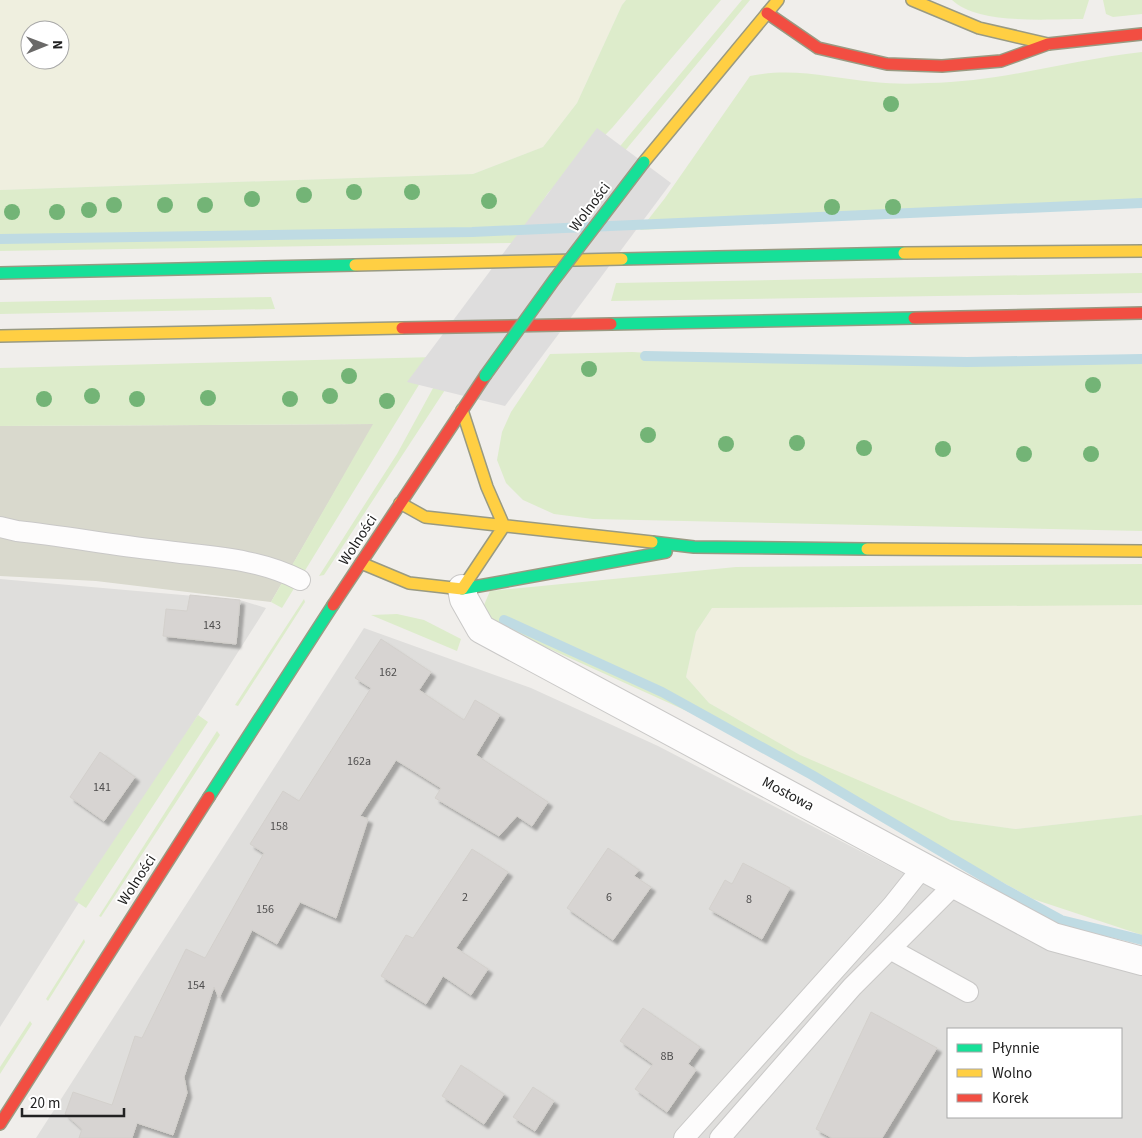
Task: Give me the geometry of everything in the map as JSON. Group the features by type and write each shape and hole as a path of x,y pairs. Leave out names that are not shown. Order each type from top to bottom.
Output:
{"main road":[{"name":"Wolności","path":"0,1124 289,671 485,376 554,280 644,162 778,0"},
{"path":"912,0 925,3 979,28 1048,44"},
{"path":"767,13 818,48 887,64 942,66 1001,61 1048,44 1142,34"},
{"path":"0,273 861,253 1142,251"},
{"path":"0,336 1142,313"},
{"path":"1121,314 1142,321"},
{"path":"462,410 487,487 504,526"},
{"path":"400,503 425,517 694,547 1142,551"},
{"path":"462,589 504,526"},
{"path":"361,563 409,583 462,589 694,547"}],"street":[{"name":"Mostowa","path":"462,589 464,599 481,629 1053,937 1142,961"}],"lane":[{"path":"0,527 157,550 233,558 281,570 300,580"},
{"path":"684,1138 892,906 923,867"},
{"path":"720,1138 852,987 954,884"},
{"path":"890,949 968,992"}],"shaded area":[{"path":"374,424 271,602 96,581 0,576 0,426"},
{"path":"0,579 240,600 266,608 0,1027"},
{"path":"364,628 531,688 658,746 1047,948 1142,974 1142,1138 36,1138"}],"green space":[{"path":"0,0 626,0 577,103 543,147 473,174 0,190"},
{"path":"626,0 721,0 612,128 548,193 515,243 0,251 0,190 473,174 543,147 577,103"},
{"path":"742,0 750,0 565,223 606,163"},
{"path":"952,0 1089,0 1083,19 1033,20 979,14 964,8"},
{"path":"1103,0 1142,0 1142,14 1113,17 1106,14"},
{"path":"1142,52 1142,205 1000,207 891,217 640,230 665,198 750,76 797,73 888,83 955,82 1009,75"},
{"path":"1142,273 1142,293 611,301 616,283"},
{"path":"271,297 275,309 0,314 0,302"},
{"path":"632,352 789,361 982,365 1142,362 1142,531 593,519 554,514 523,500 506,483 497,460 502,432 511,412 550,354"},
{"path":"436,357 282,608 271,602 373,424 0,426 0,368"},
{"path":"460,367 324,575 319,576 397,454 438,379"},
{"path":"1142,564 1142,605 712,608 696,632 686,677 709,703 800,755 951,820 1015,829 1142,815 1142,935 1033,899 691,713 508,630 487,616 484,605 490,591 736,567"},
{"path":"304,599 305,602 238,706 235,705"},
{"path":"1142,604 1142,815 1015,829 951,820 817,765 709,703 686,677 696,632 712,608"},
{"path":"397,614 424,620 461,639 457,651 371,615"},
{"path":"198,715 208,722 86,908 74,900"},
{"path":"217,731 220,735 101,917 99,916"},
{"path":"84,939 85,942 48,1001 46,999"},
{"path":"30,1021 32,1024 0,1074 0,1067"}],"pier":[{"path":"597,128 671,183 505,406 407,382"}],"building":[{"path":"190,595 240,600 236,644 163,636 166,609 187,611"},
{"path":"381,639 431,672 419,690 464,720 475,700 500,715 476,755 548,802 532,826 517,816 499,836 435,798 441,788 396,760 360,816 368,819 336,918 300,902 277,944 252,930 219,998 214,987 184,1077 187,1093 173,1135 137,1123 132,1138 79,1138 82,1129 65,1114 73,1092 112,1105 135,1036 142,1038 186,949 205,958 264,853 250,844 283,791 299,801 371,688 355,678"},
{"path":"100,752 135,777 104,821 70,797"},
{"path":"608,848 639,870 634,876 651,887 613,940 567,908"},
{"path":"472,849 508,872 456,948 488,969 471,995 443,976 426,1004 381,976 406,935 413,938"},
{"path":"743,863 790,888 762,939 709,909 725,880 732,884"},
{"path":"643,1008 700,1047 688,1064 696,1070 667,1112 635,1089 653,1064 620,1041"},
{"path":"871,1012 937,1048 882,1138 832,1138 816,1129"},
{"path":"461,1065 504,1094 484,1124 442,1096"},
{"path":"533,1087 554,1101 535,1131 513,1117"}],"waterway":[{"path":"0,239 472,232 1142,203"},
{"path":"645,356 967,362 1142,359"},
{"path":"504,620 662,692 812,775 1006,890 1061,920 1142,940"}],"traffic: fast":[{"path":"485,376 554,280 644,162"},
{"path":"622,259 904,253"},
{"path":"0,273 355,265"},
{"path":"611,324 914,318"},
{"path":"652,542 694,547 867,549"},
{"path":"462,589 666,552"},
{"path":"209,797 333,605"}],"traffic: slow":[{"path":"644,162 778,0"},
{"path":"912,0 979,28 1048,44"},
{"path":"904,253 1142,251"},
{"path":"355,265 622,259"},
{"path":"0,336 402,328"},
{"path":"462,410 487,487 504,526 462,589"},
{"path":"400,503 425,517 652,542"},
{"path":"867,549 1142,551"},
{"path":"361,563 409,583 462,589"}],"traffic: jam":[{"path":"767,13 818,48 887,64 942,66 1001,61 1048,44 1142,34"},
{"path":"914,318 1142,313"},
{"path":"402,328 611,324"},
{"path":"333,605 485,376"},
{"path":"0,1124 209,797"}]}
